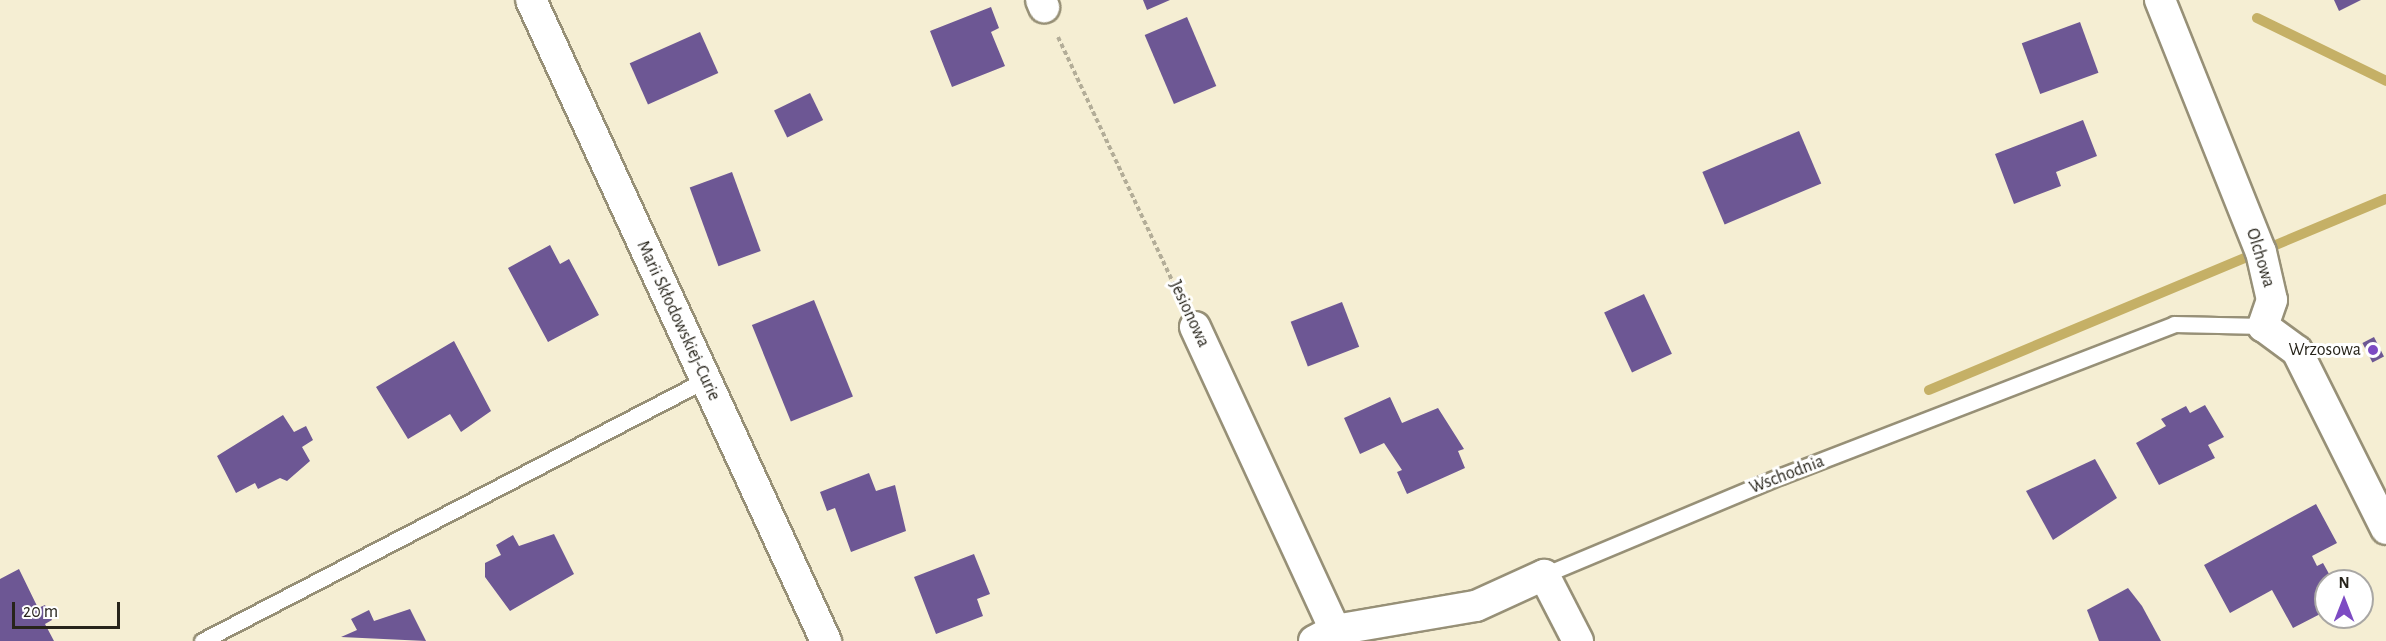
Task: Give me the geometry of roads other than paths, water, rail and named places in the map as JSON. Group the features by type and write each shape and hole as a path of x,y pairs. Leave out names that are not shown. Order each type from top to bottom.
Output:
{"street":[{"name":"Marii Skłodowskiej-Curie","path":"531,0 826,641"},
{"name":"Olchowa","path":"2160,0 2261,252 2272,300 2263,326"},
{"path":"2263,326 2297,351 2386,529"},
{"name":"Jesionowa","path":"1195,327 1324,635"},
{"path":"1544,575 1578,641"},
{"name":"Wschodnia","path":"1324,635 1476,606 1544,575"}],"lane":[{"name":"Wschodnia","path":"1544,575 1781,476 2174,324 2263,326"},
{"path":"202,641 705,380"}],"waterway":[{"path":"2257,18 2386,81"},
{"path":"1929,390 2386,199"}],"place":[{"name":"Wrzosowa","path":"2373,350"}]}
